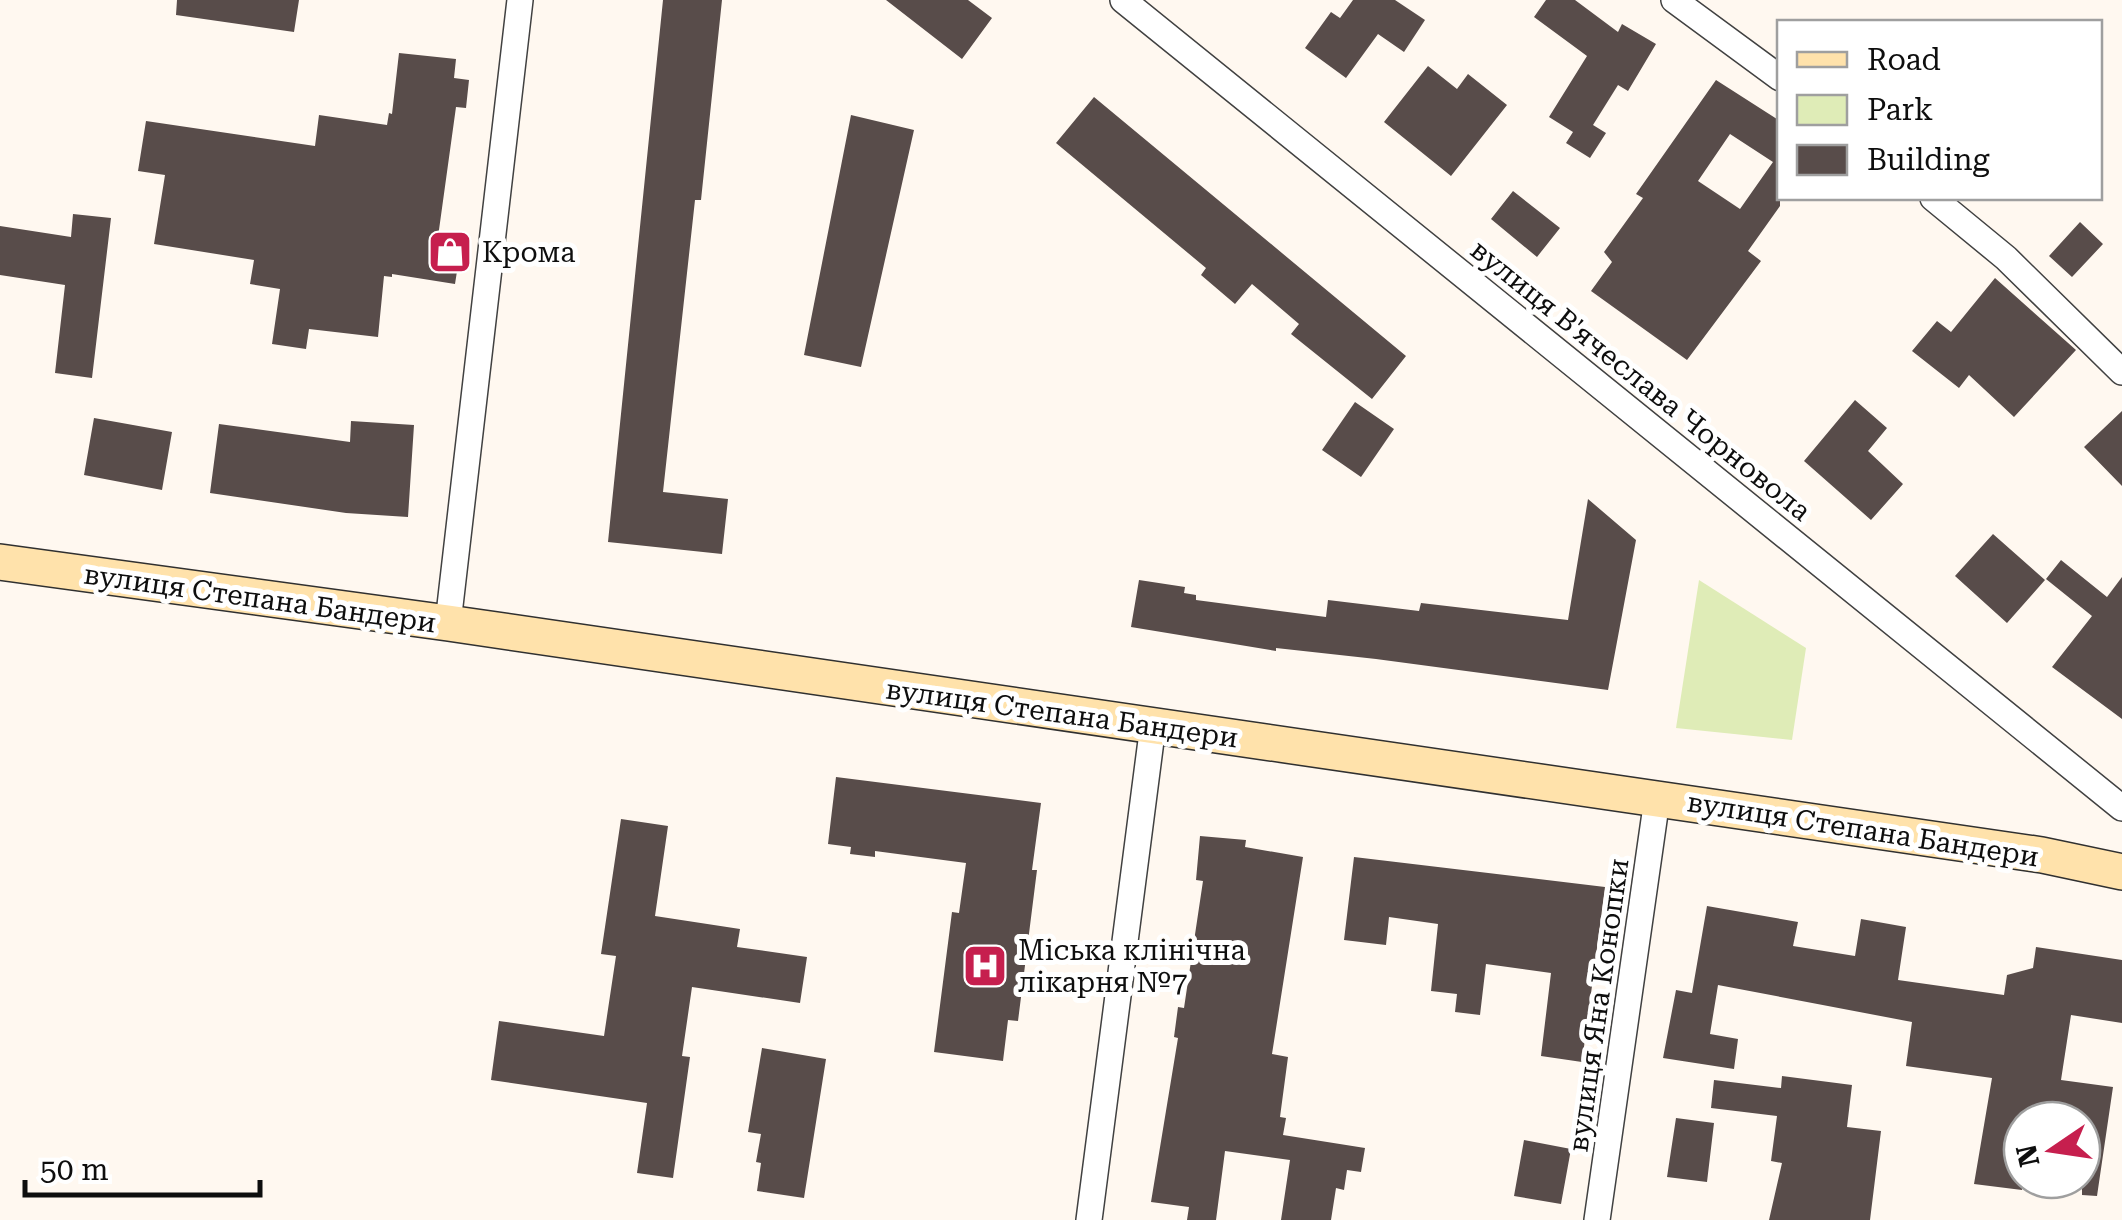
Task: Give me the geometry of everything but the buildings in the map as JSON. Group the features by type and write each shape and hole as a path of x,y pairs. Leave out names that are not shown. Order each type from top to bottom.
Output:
{"street":[{"path":"448,623 520,0"},
{"name":"вулиця В'ячеслава Чорновола","path":"1122,0 2122,808"},
{"path":"1674,0 1777,76"},
{"path":"1935,200 2006,258 2122,372"},
{"name":"вулиця Степана Бандери","path":"0,562 1657,798 2042,856 2122,872"},
{"path":"1089,1220 1153,725"},
{"name":"вулиця Яна Конопки","path":"1597,1220 1657,798"}],"green space":[{"path":"1699,580 1806,648 1792,740 1676,728"}],"place":[{"name":"Крома","path":"450,252"},
{"name":"Міська клінічна лікарня №7","path":"985,966"}]}
